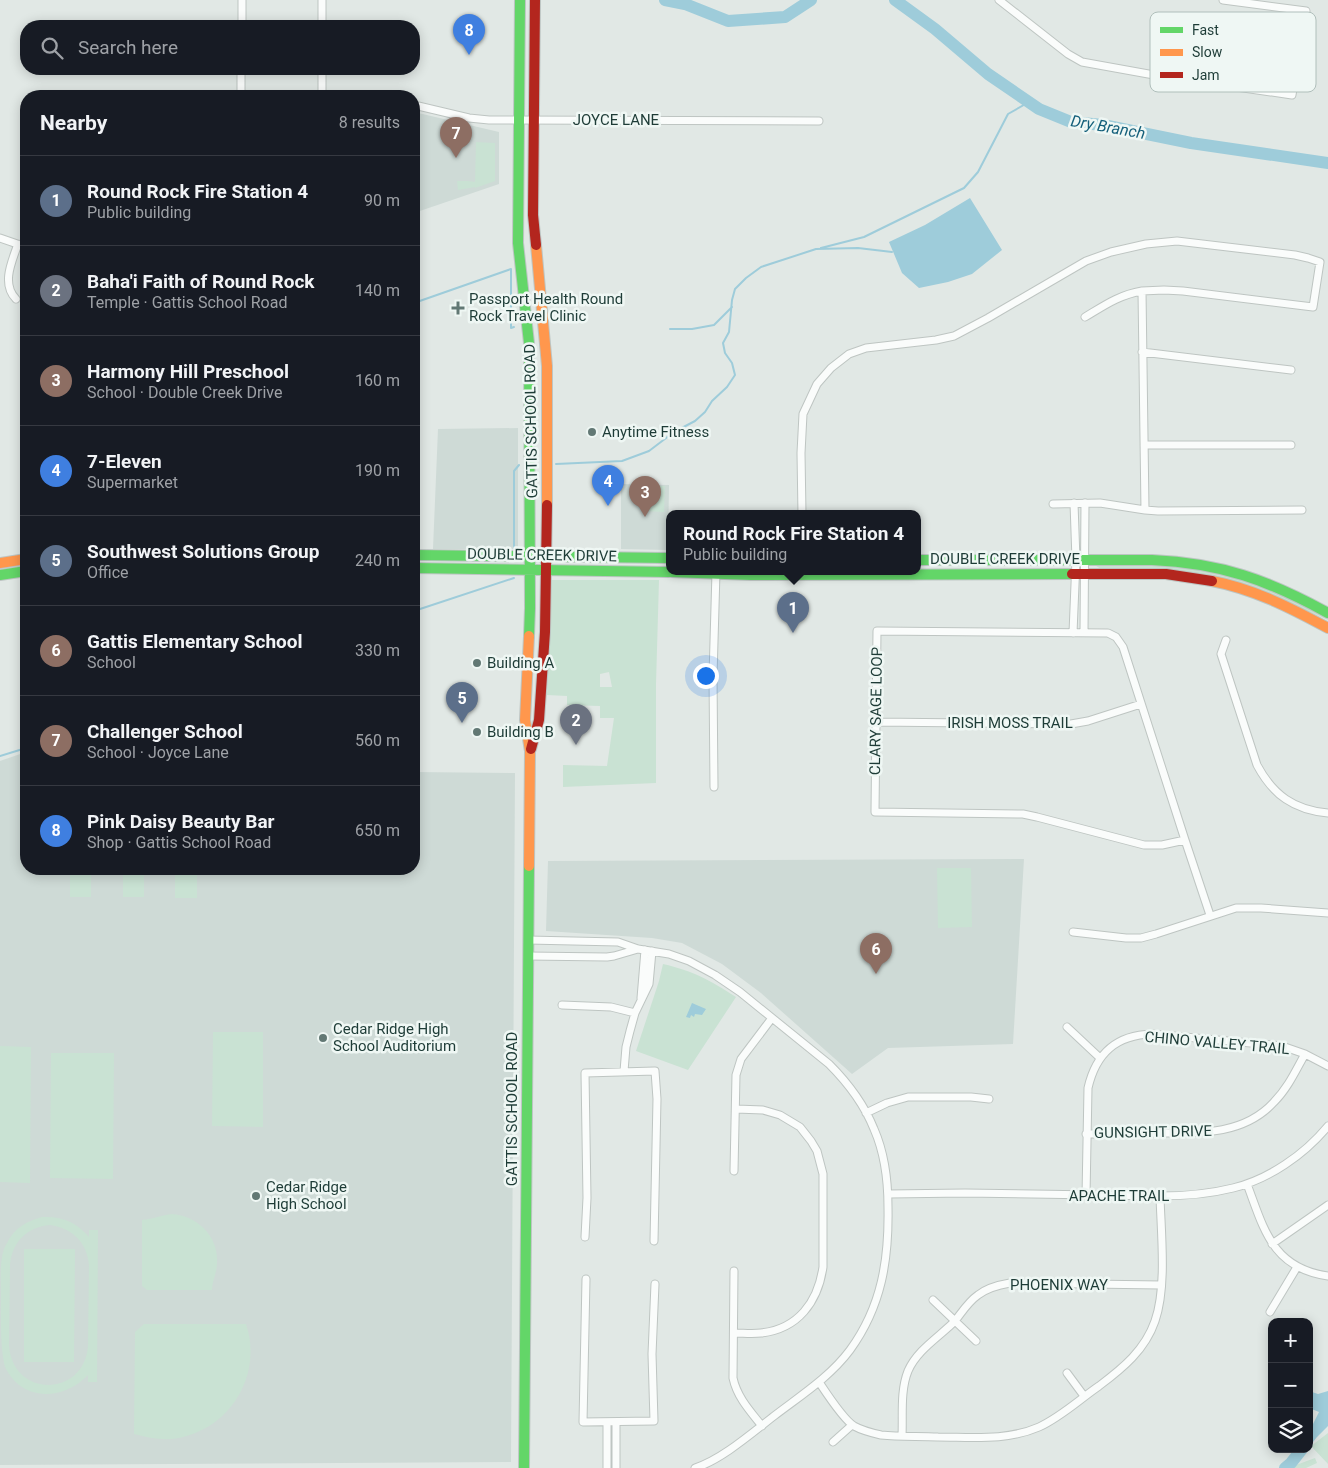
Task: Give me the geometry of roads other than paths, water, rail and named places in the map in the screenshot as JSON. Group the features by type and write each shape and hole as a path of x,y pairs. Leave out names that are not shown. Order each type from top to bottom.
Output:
{"main road":[{"name":"GATTIS SCHOOL ROAD","path":"520,0 518,243 529,343 530,426 530,608 525,720 530,751 524,1468"},
{"name":"GATTIS SCHOOL ROAD","path":"530,751 540,720 545,632 547,485 547,366 533,215 535,0"},
{"name":"DOUBLE CREEK DRIVE","path":"420,555 666,558"},
{"path":"0,563 20,560"},
{"name":"DOUBLE CREEK DRIVE","path":"921,560 1152,560 1197,563 1271,584 1328,613"},
{"name":"DOUBLE CREEK DRIVE","path":"420,568 666,572"},
{"path":"0,575 20,572"},
{"name":"DOUBLE CREEK DRIVE","path":"921,573 1166,574 1205,578 1240,587 1328,628"}],"street":[{"path":"242,0 242,20"},
{"path":"322,0 322,20"},
{"path":"999,0 1068,54 1087,63 1150,73"},
{"path":"1223,0 1306,12"},
{"path":"241,75 241,90"},
{"path":"322,75 322,90"},
{"path":"1273,92 1292,95 1292,92"},
{"name":"JOYCE LANE","path":"420,106 469,118 489,120 819,121"},
{"path":"0,238 18,244 8,279 8,287 16,299"},
{"path":"802,510 803,414 817,384 831,368 849,354 866,348 936,340 954,336 1086,261 1111,252 1146,244 1177,241 1295,255 1320,262 1313,307 1152,289 1127,293 1085,317"},
{"path":"1142,291 1145,510"},
{"path":"1142,352 1291,370"},
{"path":"1144,445 1291,445"},
{"path":"1074,503 1080,560"},
{"path":"1084,633 1080,560 1085,526 1085,503"},
{"path":"1053,504 1100,503 1145,510 1302,510"},
{"path":"1075,526 1085,526"},
{"path":"1073,633 1080,573"},
{"path":"714,787 713,676 716,575"},
{"name":"CLARY SAGE LOOP","path":"1185,840 1162,845 1144,846 1024,814 875,812 877,631 1108,633 1120,641 1210,915"},
{"path":"1226,640 1220,654 1257,765 1264,778 1271,788 1291,803 1306,810 1328,813"},
{"name":"IRISH MOSS TRAIL","path":"876,722 1071,724 1088,721 1141,704"},
{"path":"1073,932 1141,938 1210,915 1248,907 1328,914"},
{"path":"528,940 613,941 645,950 669,954 689,961 733,988 829,1064 853,1092 866,1112 880,1145 885,1162 888,1194 887,1254 876,1302 869,1319 850,1351 819,1382 718,1457 695,1468"},
{"path":"528,956 607,957 645,950"},
{"path":"624,1071 626,1047 635,1013 649,984 645,950"},
{"path":"562,1005 611,1007 635,1013"},
{"path":"734,1171 736,1075 741,1059 772,1018"},
{"path":"1067,1027 1100,1058"},
{"name":"CHINO VALLEY TRAIL","path":"1086,1196 1088,1088 1092,1072 1100,1058 1121,1040 1131,1036 1147,1034 1282,1046 1305,1054 1328,1066"},
{"name":"GUNSIGHT DRIVE","path":"1086,1134 1204,1133 1229,1129 1251,1120 1263,1113 1274,1103 1284,1092 1305,1054"},
{"path":"585,1237 587,1198 585,1073 655,1071 657,1099 654,1241"},
{"path":"866,1112 908,1097 971,1097 989,1099"},
{"path":"734,1333 773,1331 789,1324 802,1314 810,1305 818,1290 823,1258 823,1174 817,1151 812,1141 800,1128 780,1115 763,1110 736,1108"},
{"name":"APACHE TRAIL","path":"888,1194 965,1193 1160,1196 1210,1193 1234,1188 1263,1177 1296,1157 1328,1126"},
{"path":"1247,1184 1264,1230 1272,1244 1297,1267 1328,1276"},
{"path":"819,1382 852,1425 881,1435 994,1438 1029,1431 1050,1421 1128,1363 1144,1343 1155,1321 1161,1285 1160,1196"},
{"path":"1272,1244 1328,1205"},
{"path":"1270,1312 1297,1267"},
{"path":"734,1271 732,1373 735,1387 742,1400 762,1426"},
{"path":"586,1279 583,1422 654,1420 652,1354 655,1284"},
{"name":"PHOENIX WAY","path":"902,1436 904,1390 908,1372 919,1355 955,1320 970,1301 979,1294 1004,1284 1161,1285"},
{"path":"933,1300 976,1342"},
{"path":"1067,1374 1084,1396"},
{"path":"607,1422 607,1468"},
{"path":"616,1422 616,1468"},
{"path":"833,1442 852,1425"}],"water":[{"path":"970,198 1002,250 972,274 948,282 919,288 902,273 889,242 925,225"},
{"path":"692,1003 706,1009 702,1015 695,1014 694,1017 691,1015 690,1018 686,1017"},
{"path":"1328,1391 1328,1426 1313,1442 1313,1424 1319,1412 1313,1410 1313,1392 1318,1394"}],"waterway":[{"name":"Dry Branch","path":"665,0 685,4 728,21 785,17 811,0"},
{"name":"Dry Branch","path":"895,0 935,29 988,74 1039,109 1071,122 1103,125 1191,143 1328,163"},
{"path":"821,248 864,237 964,188 978,172 1008,114 1029,102"},
{"path":"556,464 622,461 649,451 674,432 695,421 705,412 735,375 732,363 725,353 723,343 729,332 735,289 761,267 816,249 858,248 892,252"},
{"path":"420,301 511,269 511,328 514,327"},
{"path":"670,329 692,329 714,325 732,307"},
{"path":"514,549 514,471 519,465"},
{"path":"420,609 514,578"},
{"path":"0,756 20,750"},
{"path":"1285,1468 1299,1453"}],"place":[{"name":"Pink Daisy Beauty Bar","path":"469,55"},
{"name":"Challenger School","path":"456,158"},
{"name":"Passport Health Round Rock Travel Clinic","path":"458,308"},
{"name":"Anytime Fitness","path":"592,432"},
{"name":"7-Eleven","path":"608,506"},
{"name":"Harmony Hill Preschool","path":"645,517"},
{"name":"Round Rock Fire Station 4","path":"793,633"},
{"name":"Building A","path":"477,663"},
{"name":"Southwest Solutions Group","path":"462,723"},
{"name":"Building B","path":"477,732"},
{"name":"Baha'i Faith of Round Rock","path":"576,745"},
{"name":"Gattis Elementary School","path":"876,974"},
{"name":"Cedar Ridge High School Auditorium","path":"323,1038"},
{"name":"Cedar Ridge High School","path":"256,1196"}]}
